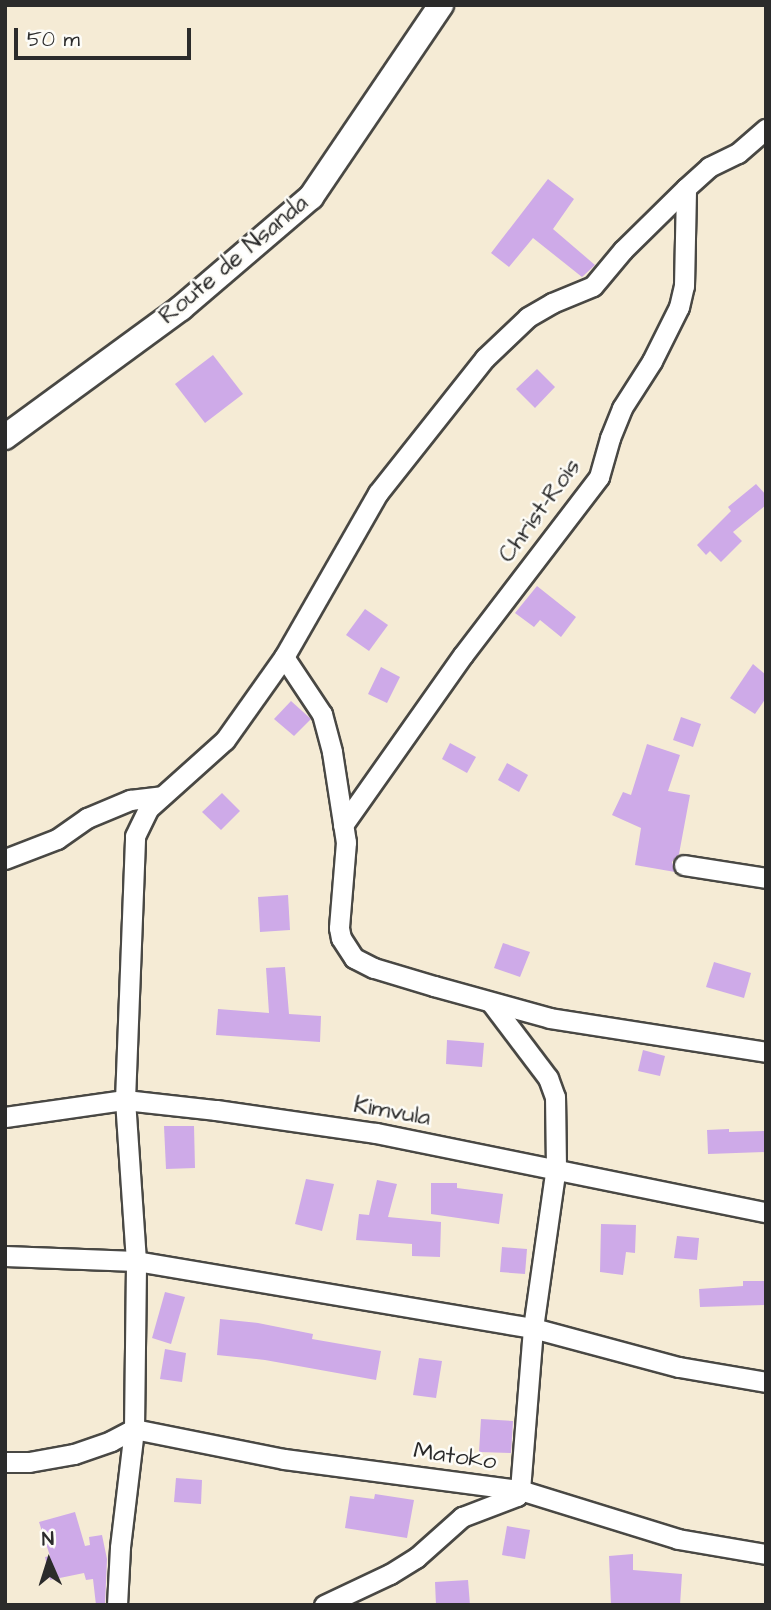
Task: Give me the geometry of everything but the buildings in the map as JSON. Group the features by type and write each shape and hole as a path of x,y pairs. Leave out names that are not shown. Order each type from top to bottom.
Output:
{"street":[{"name":"Route de Nsanda","path":"5,437 181,308 311,197 441,5"},
{"path":"117,1605 120,1547 134,1429 136,1261 125,1100 135,836 148,809 225,740 284,657 379,493 485,358 528,317 552,303 593,286 623,250 709,167 738,153 766,129"},
{"name":"Christ-Rois","path":"343,825 463,655 600,477 610,438 622,408 652,361 679,307 684,286 686,188"},
{"path":"284,657 307,687 322,714 346,842 339,928 341,938 354,958 374,968 492,1004 550,1018 766,1052"},
{"path":"5,859 57,839 87,818 130,800 162,796"},
{"path":"684,865 766,878"},
{"path":"324,1605 390,1574 416,1558 462,1517 517,1496 520,1490 533,1328 556,1167 552,1087 492,1004"},
{"name":"Kimvula","path":"5,1117 125,1100 376,1133 556,1167 766,1212"},
{"path":"5,1256 136,1261 533,1328 679,1367 766,1382"},
{"path":"5,1462 29,1462 74,1454 111,1441 134,1429"},
{"name":"Matoko","path":"134,1429 284,1459 520,1490 678,1539 766,1554"}]}
